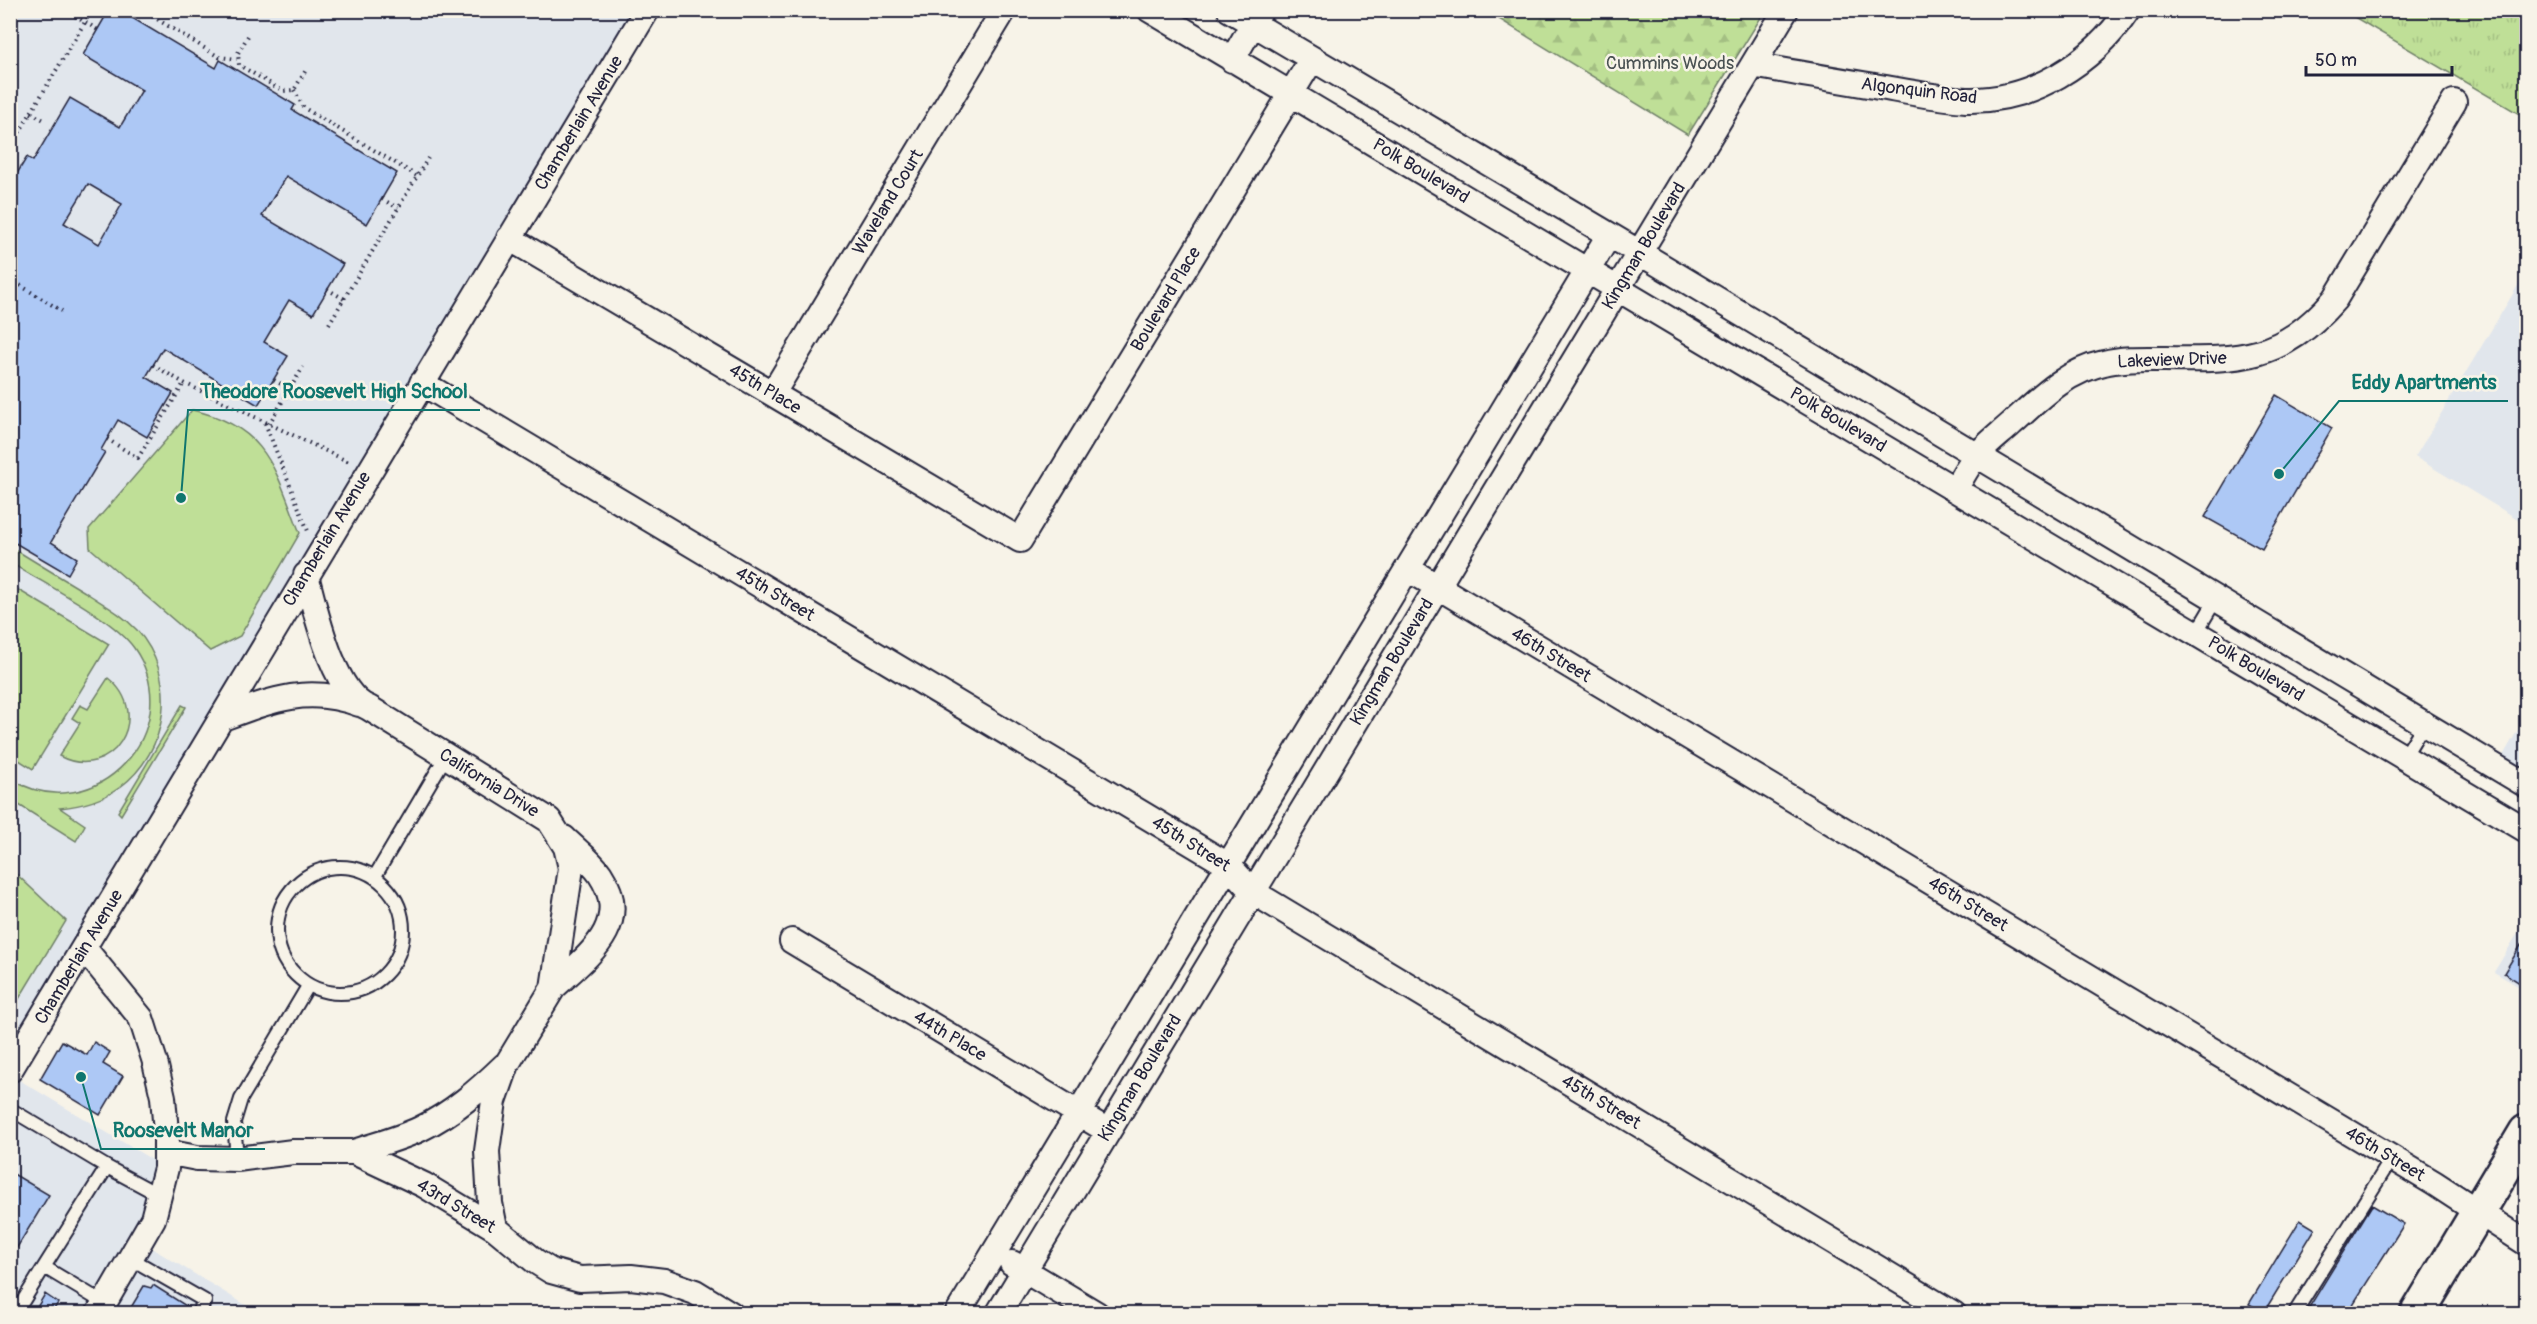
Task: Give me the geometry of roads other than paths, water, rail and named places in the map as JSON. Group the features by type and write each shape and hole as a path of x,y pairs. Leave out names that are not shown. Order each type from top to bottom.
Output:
{"main road":[{"path":"2416,1314 2526,1132"}],"street":[{"name":"Chamberlain Avenue","path":"10,1070 647,10"},
{"name":"Waveland Court","path":"773,393 1004,10"},
{"name":"Polk Boulevard","path":"1150,10 2526,830"},
{"path":"1230,10 1257,17 1312,59 1610,235 2526,785"},
{"name":"Kingman Boulevard","path":"998,1314 1786,10"},
{"name":"Algonquin Road","path":"1753,65 1928,95 1966,100 1985,99 2023,92 2057,77 2105,40 2128,10"},
{"path":"1232,60 1257,17"},
{"name":"Boulevard Place","path":"1020,540 1312,59"},
{"name":"Lakeview Drive","path":"1955,489 1977,455 2054,386 2077,372 2104,363 2131,359 2228,360 2264,352 2291,340 2307,328 2335,299 2454,102"},
{"name":"Kingman Boulevard","path":"957,1314 1610,235"},
{"name":"45th Place","path":"509,238 1020,540"},
{"name":"45th Street","path":"422,383 1228,865 1253,892 1953,1314"},
{"name":"46th Street","path":"1408,569 2392,1158 2526,1243"},
{"name":"California Drive","path":"306,574 328,653 337,672 359,704"},
{"name":"California Drive","path":"223,718 287,696 314,694 341,697 369,708 549,820 558,832 566,847 570,868 553,988 507,1064 494,1101 487,1152 490,1203 495,1228"},
{"path":"553,988 603,938 612,917 610,893 599,873 558,832"},
{"name":"44th Place","path":"792,941 1108,1131"},
{"path":"84,948 141,1018 163,1097 166,1152 166,1168 153,1219 101,1308"},
{"name":"California Drive","path":"354,1152 419,1129 443,1116 466,1101 507,1064"},
{"name":"43rd Street","path":"166,1152 197,1158 237,1159 293,1152 354,1152 424,1185 495,1228 535,1261 551,1271 580,1279 630,1277 664,1281 695,1292 731,1314"},
{"path":"994,1252 1097,1314"}],"lane":[{"path":"2196,633 2216,599"},
{"path":"2404,757 2424,724"},
{"path":"375,876 446,756"},
{"path":"345,866 366,871 375,876 397,899 404,926 402,946 394,964 381,979 366,989 347,994 328,993 308,986 284,961 279,949 277,930 280,910 289,892 304,878 323,868 345,866"},
{"path":"237,1159 234,1122 241,1099 308,986"},
{"path":"10,1109 159,1195"},
{"path":"2294,1314 2392,1158"},
{"path":"15,1314 108,1167"},
{"path":"130,1258 205,1301 197,1314"},
{"path":"44,1268 101,1308"}],"place":[{"name":"Eddy Apartments","path":"2279,474"},
{"name":"Theodore Roosevelt High School","path":"181,498"},
{"name":"Roosevelt Manor","path":"81,1077"}],"park label":[{"name":"Cummins Woods","path":"1670,63"}]}
